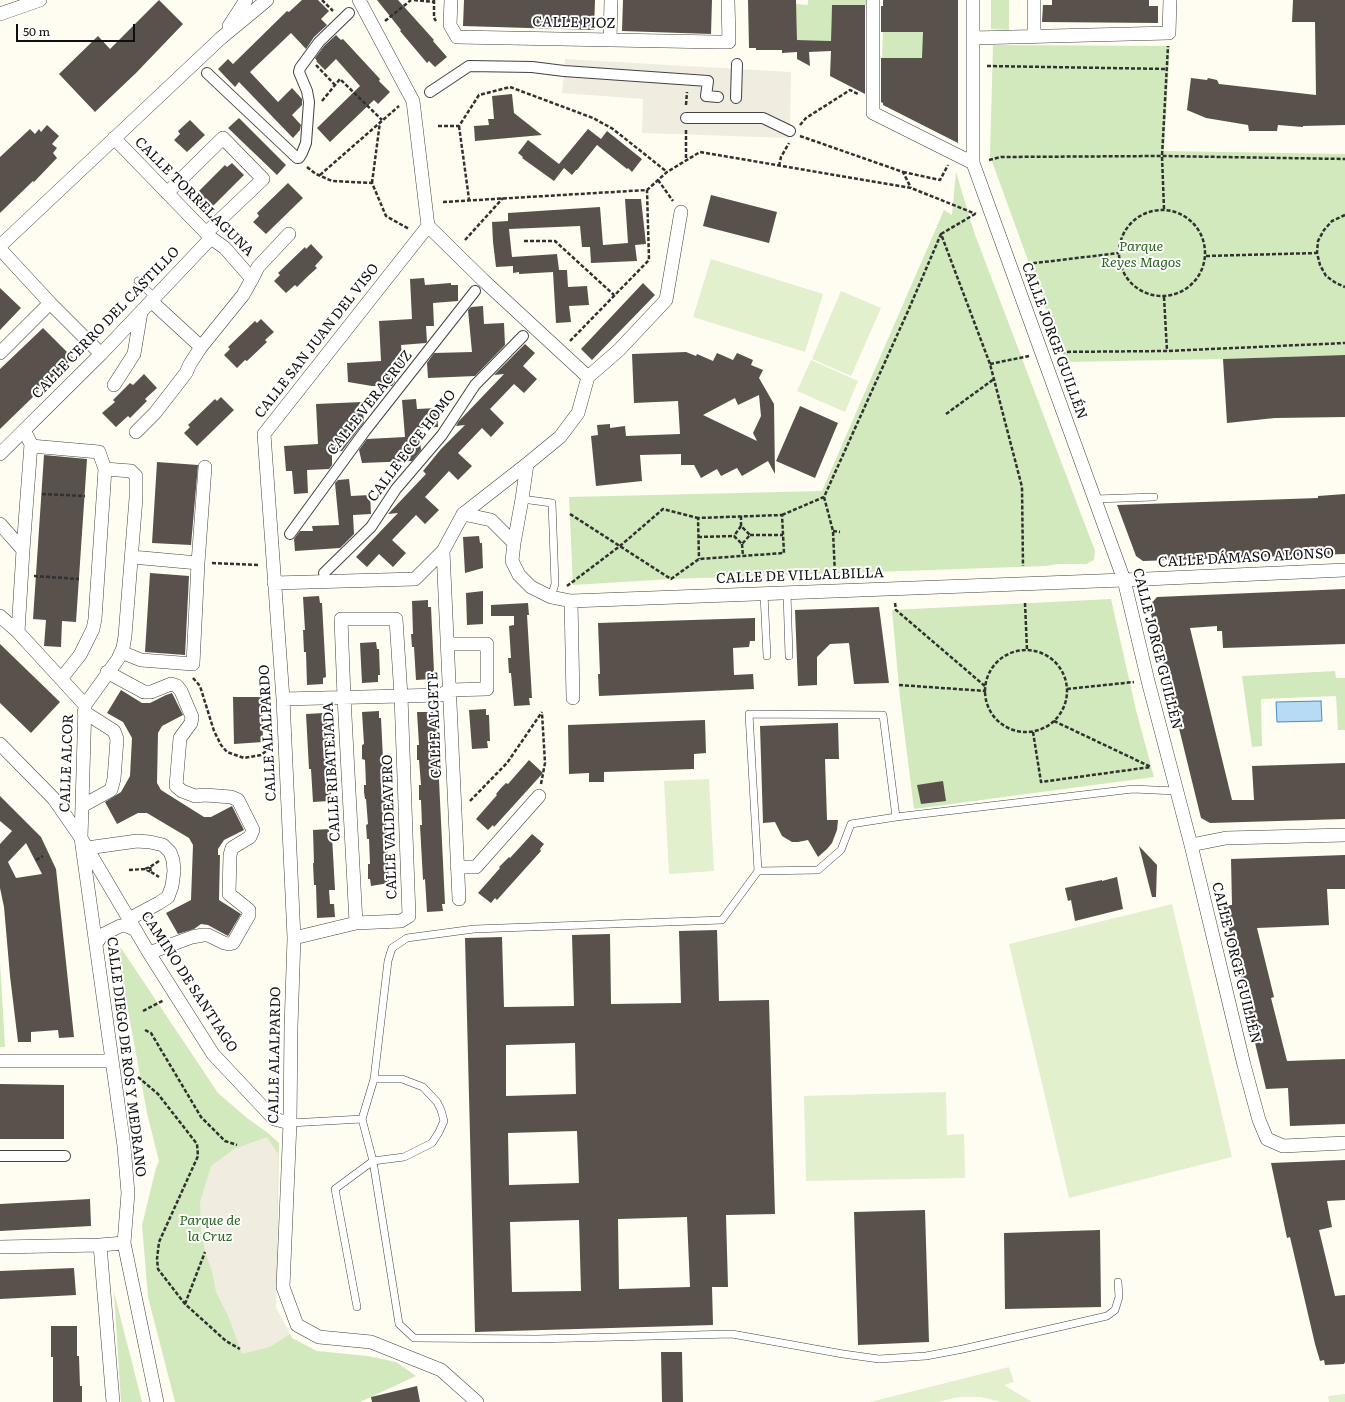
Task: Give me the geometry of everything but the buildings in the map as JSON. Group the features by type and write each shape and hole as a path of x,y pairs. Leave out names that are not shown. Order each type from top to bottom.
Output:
{"street":[{"path":"0,14 40,0"},
{"path":"221,38 246,0"},
{"name":"CALLE TORRELAGUNA","path":"0,248 114,138 221,38 267,0"},
{"name":"CALLE PIOZ","path":"451,0 450,25 457,36 729,42 728,0"},
{"path":"610,40 611,0"},
{"path":"873,0 874,113 973,163 973,0"},
{"path":"1034,0 1034,37"},
{"path":"973,38 1169,38 1170,0"},
{"path":"360,1 413,101 428,226 483,280 588,377"},
{"path":"207,73 297,158 299,158 306,143 309,102 299,72 300,68 319,42 350,12"},
{"path":"736,98 737,64"},
{"path":"430,92 469,66 532,67 708,81 706,96 718,96"},
{"path":"686,118 763,118 792,132"},
{"name":"CALLE TORRELAGUNA","path":"114,138 208,236 225,248 252,279"},
{"name":"CALLE CERRO DEL CASTILLO","path":"0,454 101,354 153,299 208,236 263,179 223,138 167,193"},
{"name":"CALLE JORGE GUILLÉN","path":"973,163 1124,580 1176,791 1191,845 1244,1065 1259,1120 1267,1139 1283,1146 1345,1143"},
{"path":"274,583 415,579 443,551 463,514 560,437 578,413 588,377 619,350 666,300 681,212"},
{"name":"CALLE SAN JUAN DEL VISO","path":"274,583 264,434 428,226"},
{"name":"CALLE TORRELAGUNA","path":"136,432 155,413 186,373 201,347 243,295 258,267 289,234"},
{"path":"0,248 50,303 101,354"},
{"name":"CALLE VERACRUZ","path":"290,534 365,431 475,291"},
{"path":"153,299 201,347"},
{"path":"0,353 50,303"},
{"path":"114,385 134,354 141,312"},
{"name":"CALLE ECCE HOMO","path":"324,573 371,527 396,489 442,435 475,385 523,336"},
{"path":"18,632 31,446 24,430"},
{"path":"31,446 99,452 105,469 93,629 80,655 60,680"},
{"name":"CALLE DE VILLALBILLA","path":"527,464 512,561 519,575 531,587 551,597 571,601 1124,580"},
{"path":"121,652 141,660 193,664 204,563 205,467"},
{"name":"CALLE ALCOR","path":"84,843 82,806 85,708 107,672 118,659 121,652 125,636 132,557 136,476 131,471 105,469"},
{"path":"463,514 491,520 514,543"},
{"path":"0,524 23,550"},
{"name":"CALLE ALGETE","path":"443,551 459,899"},
{"path":"132,557 204,563"},
{"name":"CALLE DÁMASO ALONSO","path":"1124,580 1345,570"},
{"name":"CALLE ALALPARDO","path":"274,583 283,699 294,938 290,1123 283,1287 297,1325 320,1337 370,1342 441,1370 477,1402"},
{"path":"571,601 573,698"},
{"path":"0,616 18,632 85,708 114,731 117,738 114,780 111,790 82,806"},
{"name":"CALLE VALDEAVERO","path":"294,938 356,923 401,921 409,916 401,696 396,619 341,620"},
{"name":"CALLE RIBATEJADA","path":"341,620 356,923"},
{"path":"283,699 442,695 449,690 487,689 487,644 447,644"},
{"path":"107,672 144,692 151,692 171,684 177,686 181,691 192,717 191,723 180,738 176,786 195,796 206,795 231,797 238,800 253,830 250,837 232,848 230,855 229,894 249,910 249,914 233,943 224,943 208,934 192,937 149,953"},
{"name":"CALLE DIEGO DE ROS Y MEDRANO","path":"0,744 54,799 84,843 96,944 124,1146 128,1193 124,1243 158,1402"},
{"path":"457,867 476,867 539,796"},
{"path":"1191,845 1226,838 1345,835"},
{"path":"84,843 150,842 163,845 170,852 173,860 174,870 172,886 168,897 132,924 128,926 120,926 102,935 96,944"},
{"name":"CAMINO DE SANTIAGO","path":"84,843 149,953 213,1054 274,1119 290,1123"},
{"path":"0,1061 112,1061"},
{"path":"0,1156 65,1156"},
{"path":"0,1247 100,1245 124,1243"},
{"path":"100,1245 113,1402"}],"lane":[{"path":"138,281 153,299"},
{"path":"1095,499 1154,497"},
{"path":"522,499 552,504 555,584 551,597"},
{"path":"787,593 789,656"},
{"path":"764,594 767,656"},
{"path":"896,817 884,715 749,714 758,871 722,920 474,929 407,938 392,948 388,961 374,1079 362,1119 373,1161 399,1324 414,1338 536,1339 732,1334 879,1359 926,1356 964,1349 1107,1316 1115,1310 1119,1297 1118,1282"},
{"path":"758,871 818,870 841,850 850,824 896,817 1133,789 1176,791"},
{"path":"357,1307 335,1189 373,1161 404,1157 432,1143 444,1121 437,1102 423,1086 402,1079 374,1079"},
{"path":"290,1123 362,1119"}],"path":[{"path":"322,0 333,12"},
{"path":"385,21 412,0 434,1 434,11"},
{"path":"1164,209 1162,156 1169,38"},
{"path":"987,66 1167,69"},
{"path":"328,79 335,85"},
{"path":"318,106 340,79 382,121"},
{"path":"469,199 459,126 479,95 510,87 593,118 613,129 667,172"},
{"path":"779,166 781,156 792,132 806,118 850,90 861,96"},
{"path":"320,175 404,101"},
{"path":"382,121 372,182 386,216 412,230"},
{"path":"438,126 459,126"},
{"path":"792,132 797,136 903,172 940,180 949,164"},
{"path":"443,202 469,199 647,190 667,172 700,152 911,188 976,214 941,234 824,498 833,531 835,575"},
{"path":"989,160 1001,158 1162,156 1345,159"},
{"path":"299,158 309,170 332,181 372,182"},
{"path":"903,172 911,188"},
{"path":"658,180 681,212"},
{"path":"568,343 649,260 647,190"},
{"path":"465,240 503,198"},
{"path":"1164,209 1178,212 1190,219 1199,229 1205,242 1206,256 1203,270 1194,283 1183,292 1168,296 1153,296 1140,291 1128,281 1121,267 1119,253 1121,239 1128,227 1138,217 1150,211 1164,209"},
{"path":"1345,215 1332,221 1324,230 1318,241 1317,253 1320,265 1326,276 1336,284 1345,287"},
{"path":"941,234 990,364 1022,487 1023,566"},
{"path":"524,241 555,241 614,295"},
{"path":"1027,264 1119,253"},
{"path":"1206,256 1317,253"},
{"path":"1164,296 1167,351"},
{"path":"990,364 1059,351 1167,351 1345,343"},
{"path":"946,414 994,379"},
{"path":"37,493 85,496"},
{"path":"567,587 620,546 663,509 698,518 782,515 824,498"},
{"path":"570,514 671,579 699,559 784,553 782,515"},
{"path":"734,536 741,526 741,516"},
{"path":"698,518 699,559"},
{"path":"741,526 750,535 783,535"},
{"path":"833,531 840,532"},
{"path":"742,544 750,535"},
{"path":"698,537 734,536 742,544 743,556"},
{"path":"204,563 263,566"},
{"path":"32,576 79,579"},
{"path":"1025,603 1027,650"},
{"path":"895,604 896,610 986,687"},
{"path":"1027,650 1040,653 1052,659 1061,669 1066,681 1067,694 1064,708 1054,721 1046,727 1033,732 1019,732 1006,727 996,718 988,707 986,687 993,668 1002,659 1014,652 1027,650"},
{"path":"1066,688 1134,682"},
{"path":"899,685 986,691"},
{"path":"470,801 507,763 542,712 545,763 539,796"},
{"path":"1033,732 1041,782 1151,767 1054,721"},
{"path":"36,860 43,856"},
{"path":"129,870 145,869"},
{"path":"143,1011 175,994"},
{"path":"145,1030 151,1033 201,1117 225,1141 237,1145"},
{"path":"138,1077 158,1094 197,1144 198,1156 159,1242 157,1259 158,1269 185,1304 226,1342 240,1349"},
{"path":"185,1304 206,1252"}],"green space":[{"path":"808,0 866,0 866,5 832,5 831,41 797,40 796,4 808,5"},
{"path":"991,0 1009,0 1009,30 991,29"},
{"path":"883,32 946,32 922,58 882,58"},
{"name":"Parque Reyes Magos","path":"993,45 1170,46 1164,151 1345,154 1345,355 1065,362 990,156"},
{"path":"956,172 974,232 1095,551 1094,560 1086,564 1058,564 1046,566 671,579 573,585 569,497 822,491 944,210 952,215"},
{"path":"711,259 823,294 805,352 693,317"},
{"path":"841,291 881,308 851,376 812,359"},
{"path":"811,360 858,381 845,412 797,391"},
{"path":"1111,599 1136,710 1154,777 914,809 900,698 892,610"},
{"path":"1335,671 1336,678 1345,678 1345,730 1338,730 1336,696 1261,699 1262,746 1252,747 1242,676"},
{"path":"709,779 714,871 669,874 664,781"},
{"path":"1172,904 1232,1157 1069,1198 1009,944"},
{"name":"Parque de la Cruz","path":"121,948 218,1093 279,1143 276,1308 292,1338 317,1351 368,1356 396,1362 416,1376 360,1402 175,1402 148,1297 142,1225 159,1161 147,1113 117,951"},
{"path":"0,963 1,978 5,1047 0,1047"},
{"path":"946,1092 947,1135 964,1134 965,1178 806,1181 804,1096"},
{"path":"114,1292 142,1402 121,1402"},
{"path":"1009,1367 1014,1382 1004,1385 1032,1402 1001,1402 981,1397 959,1397 938,1402 870,1402"},
{"path":"1345,1394 1345,1402 1329,1402 1328,1396"}],"shaded area":[{"path":"565,59 791,72 790,138 642,133 643,99 562,93"},
{"path":"267,1137 278,1154 276,1308 290,1334 270,1347 242,1354 228,1316 216,1292 201,1231 200,1202 211,1166 234,1149"}],"water":[{"path":"1321,701 1322,721 1277,722 1276,702"}]}
